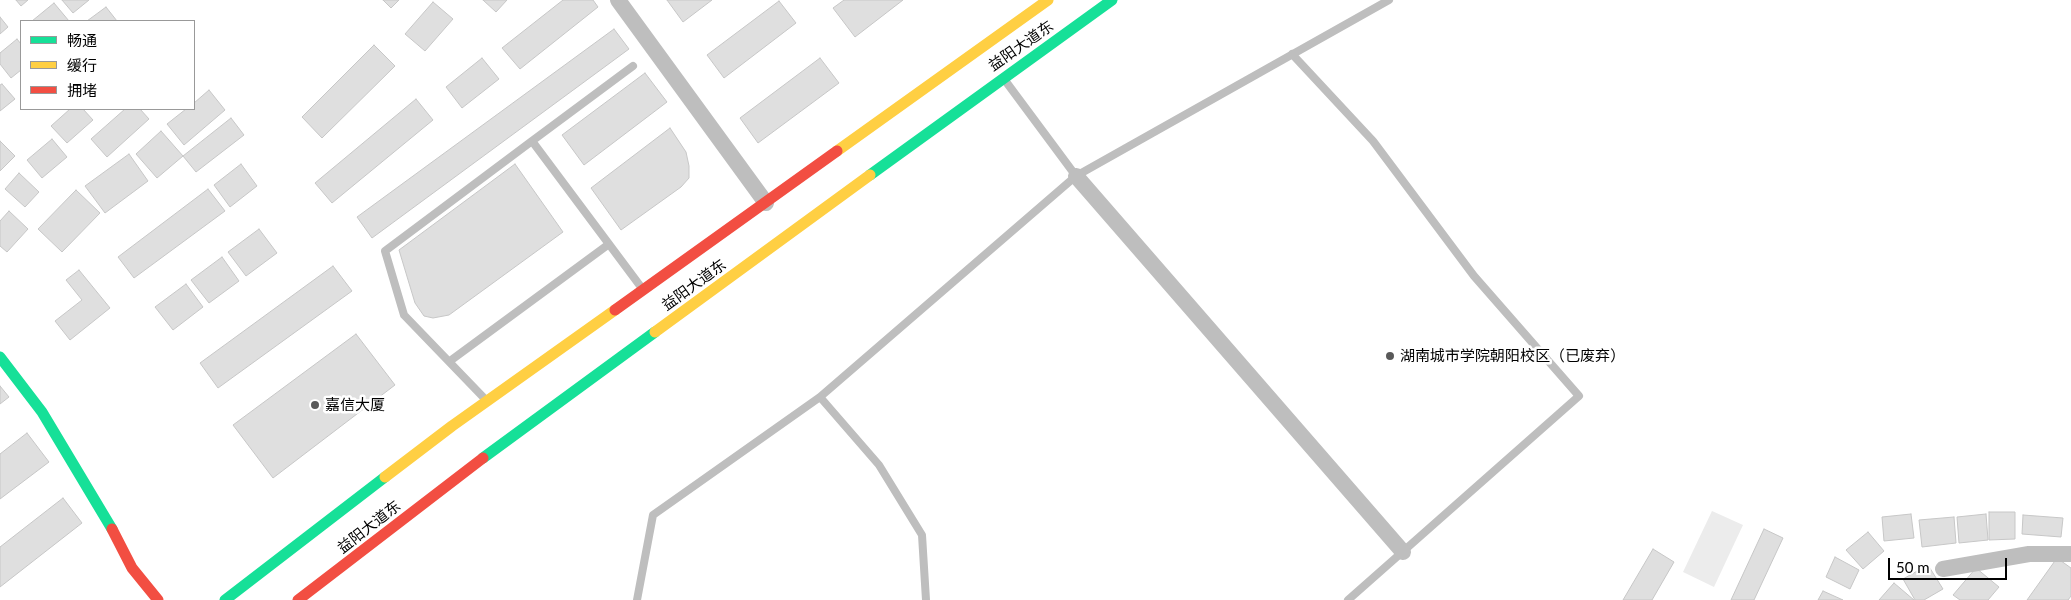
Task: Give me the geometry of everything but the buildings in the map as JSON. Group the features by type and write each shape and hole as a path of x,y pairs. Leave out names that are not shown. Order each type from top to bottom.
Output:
{"main road":[{"path":"225,600 487,402 1048,0"},
{"name":"益阳大道东","path":"298,600 486,456 1003,77 1112,0"},
{"path":"0,358 42,412 105,518 132,568 158,600"}],"street":[{"path":"618,0 766,203"},
{"path":"1076,176 1403,552"},
{"path":"1943,569 2029,554 2071,554"}],"lane":[{"path":"637,600 652,515 820,397 1076,176 1389,0"},
{"path":"1292,54 1373,141 1474,276 1579,396 1348,600"},
{"path":"487,402 404,315 385,251 633,66"},
{"path":"1003,77 1076,176"},
{"path":"532,141 643,290"},
{"path":"450,362 608,244"},
{"path":"820,397 879,465 922,535 926,600"}],"shaded area":[{"path":"1712,511 1743,525 1714,587 1683,572"}],"traffic: fast":[{"path":"870,175 1112,0"},
{"path":"483,458 655,332"},
{"path":"0,357 42,412 112,529"},
{"path":"225,600 385,477"}],"traffic: slow":[{"path":"837,151 1048,0"},
{"path":"655,332 870,175"},
{"path":"385,477 452,426 615,310"}],"traffic: jam":[{"path":"615,310 837,151"},
{"path":"298,600 483,458"},
{"path":"112,529 132,568 158,600"}],"place":[{"name":"湖南城市学院朝阳校区（已废弃）","path":"1390,356"},
{"name":"嘉信大厦","path":"315,405"}]}
